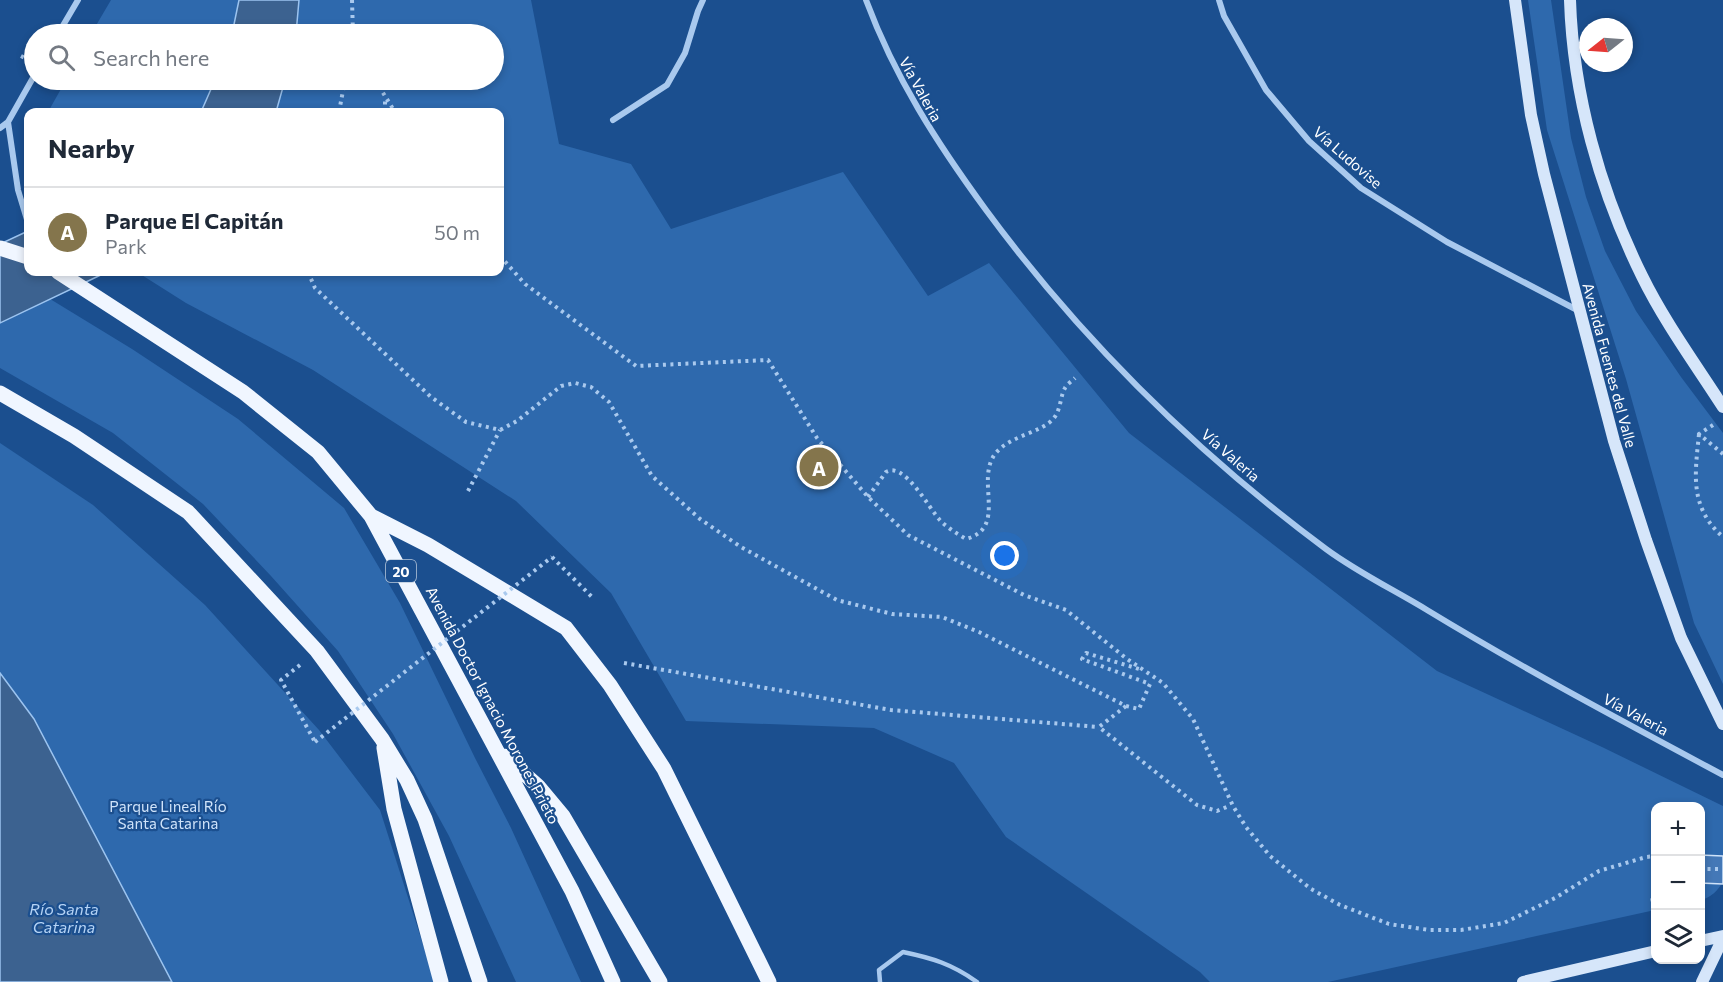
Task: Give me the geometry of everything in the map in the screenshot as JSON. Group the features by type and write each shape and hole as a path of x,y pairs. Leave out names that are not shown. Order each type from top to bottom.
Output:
{"main road":[{"path":"0,248 24,256"},
{"name":"Avenida Doctor Ignacio Morones Prieto","path":"63,276 243,392 318,452 371,516 572,891 613,982"},
{"path":"0,393 74,436 189,512 317,651 382,739 407,780 425,819 480,982"},
{"path":"371,516 428,545 566,628 610,685 664,769 769,982"},
{"path":"382,739 394,809 441,982"},
{"path":"496,750 538,786 563,816 660,982"}],"street":[{"path":"64,24 78,0"},
{"path":"613,120 667,85 685,53 703,0"},
{"name":"Vía Valeria","path":"866,0 881,41 913,102 951,162 1019,255 1080,326 1154,403 1229,471 1328,550 1493,650 1723,775"},
{"name":"Vía Ludovise","path":"1219,0 1224,16 1266,90 1309,141 1361,188 1447,242 1580,311"},
{"name":"Avenida Fuentes del Valle","path":"1515,0 1536,135 1614,441 1681,638 1723,724"},
{"path":"1570,0 1582,105 1595,156 1617,221 1642,277 1723,407"},
{"path":"0,128 8,122 26,90"},
{"path":"8,122 18,190 24,210"},
{"path":"1705,940 1723,937"},
{"path":"1702,982 1723,937"},
{"path":"1523,982 1651,952"}],"lane":[{"path":"880,982 879,970 903,952 925,956 958,968 977,982"}],"path":[{"path":"352,0 352,24"},
{"path":"340,108 343,90"},
{"path":"381,90 392,108"},
{"path":"385,96 385,108"},
{"path":"504,260 525,284 636,366 768,360 817,438 868,497 908,535 1024,595 1066,610 1127,659 1163,683 1193,718 1233,806 1246,827 1270,856 1311,889 1340,905 1389,924 1429,930 1461,930 1504,923 1555,898 1599,871 1651,856"},
{"path":"310,276 322,296 430,397 466,422 500,430"},
{"path":"868,497 886,472 895,469 914,484 939,520 966,538 978,534 986,525 989,510 987,479 995,455 1013,440 1054,419 1065,387 1075,378"},
{"path":"468,491 500,430 517,421 561,386 575,382 591,387 609,402 652,476 700,519 741,548 837,600 892,614 942,617 979,632 1126,706 1138,709 1150,684 1082,659 1086,653 1139,669 1170,690"},
{"path":"1699,434 1715,424"},
{"path":"1699,434 1723,454"},
{"path":"1699,434 1695,474 1697,498 1710,526 1723,537"},
{"path":"281,680 315,742 552,557 594,599"},
{"path":"624,663 891,710 1099,727 1197,805 1217,811 1229,806"},
{"path":"1099,727 1126,706"},
{"path":"1705,870 1723,869"}],"green space":[{"path":"111,0 531,0 559,144 631,164 671,229 843,172 928,296 989,263 1129,433 1437,671 1723,806 1723,881 1717,890 1705,898 1705,802 1651,802 1651,911 1328,982 1210,982 1200,972 1006,837 954,763 874,728 686,721 611,593 516,501 313,370 186,303 143,276 504,276 504,108 50,108 60,90 504,90 504,24 97,24"},
{"path":"1528,0 1551,0 1571,138 1586,197 1605,251 1636,311 1723,433 1723,684 1694,623 1626,379 1547,130"},
{"path":"0,275 19,280 132,349 238,419 344,508 400,603 511,828 581,982 516,982 449,836 393,734 338,651 203,504 113,433 0,368"},
{"name":"Parque Lineal Río Santa Catarina","path":"0,443 93,505 205,605 319,730 380,810 435,982 0,982"}],"water":[{"path":"239,0 299,0 297,24 234,24"},
{"path":"211,90 282,90 277,108 203,108"},
{"path":"24,233 24,276 99,276 0,323 0,244"},
{"name":"Río Santa Catarina","path":"0,673 34,719 172,982 0,982"}],"building":[{"path":"1705,855 1723,856 1723,884 1705,883"}],"place":[{"name":"Parque El Capitán","path":"819,467"}]}
